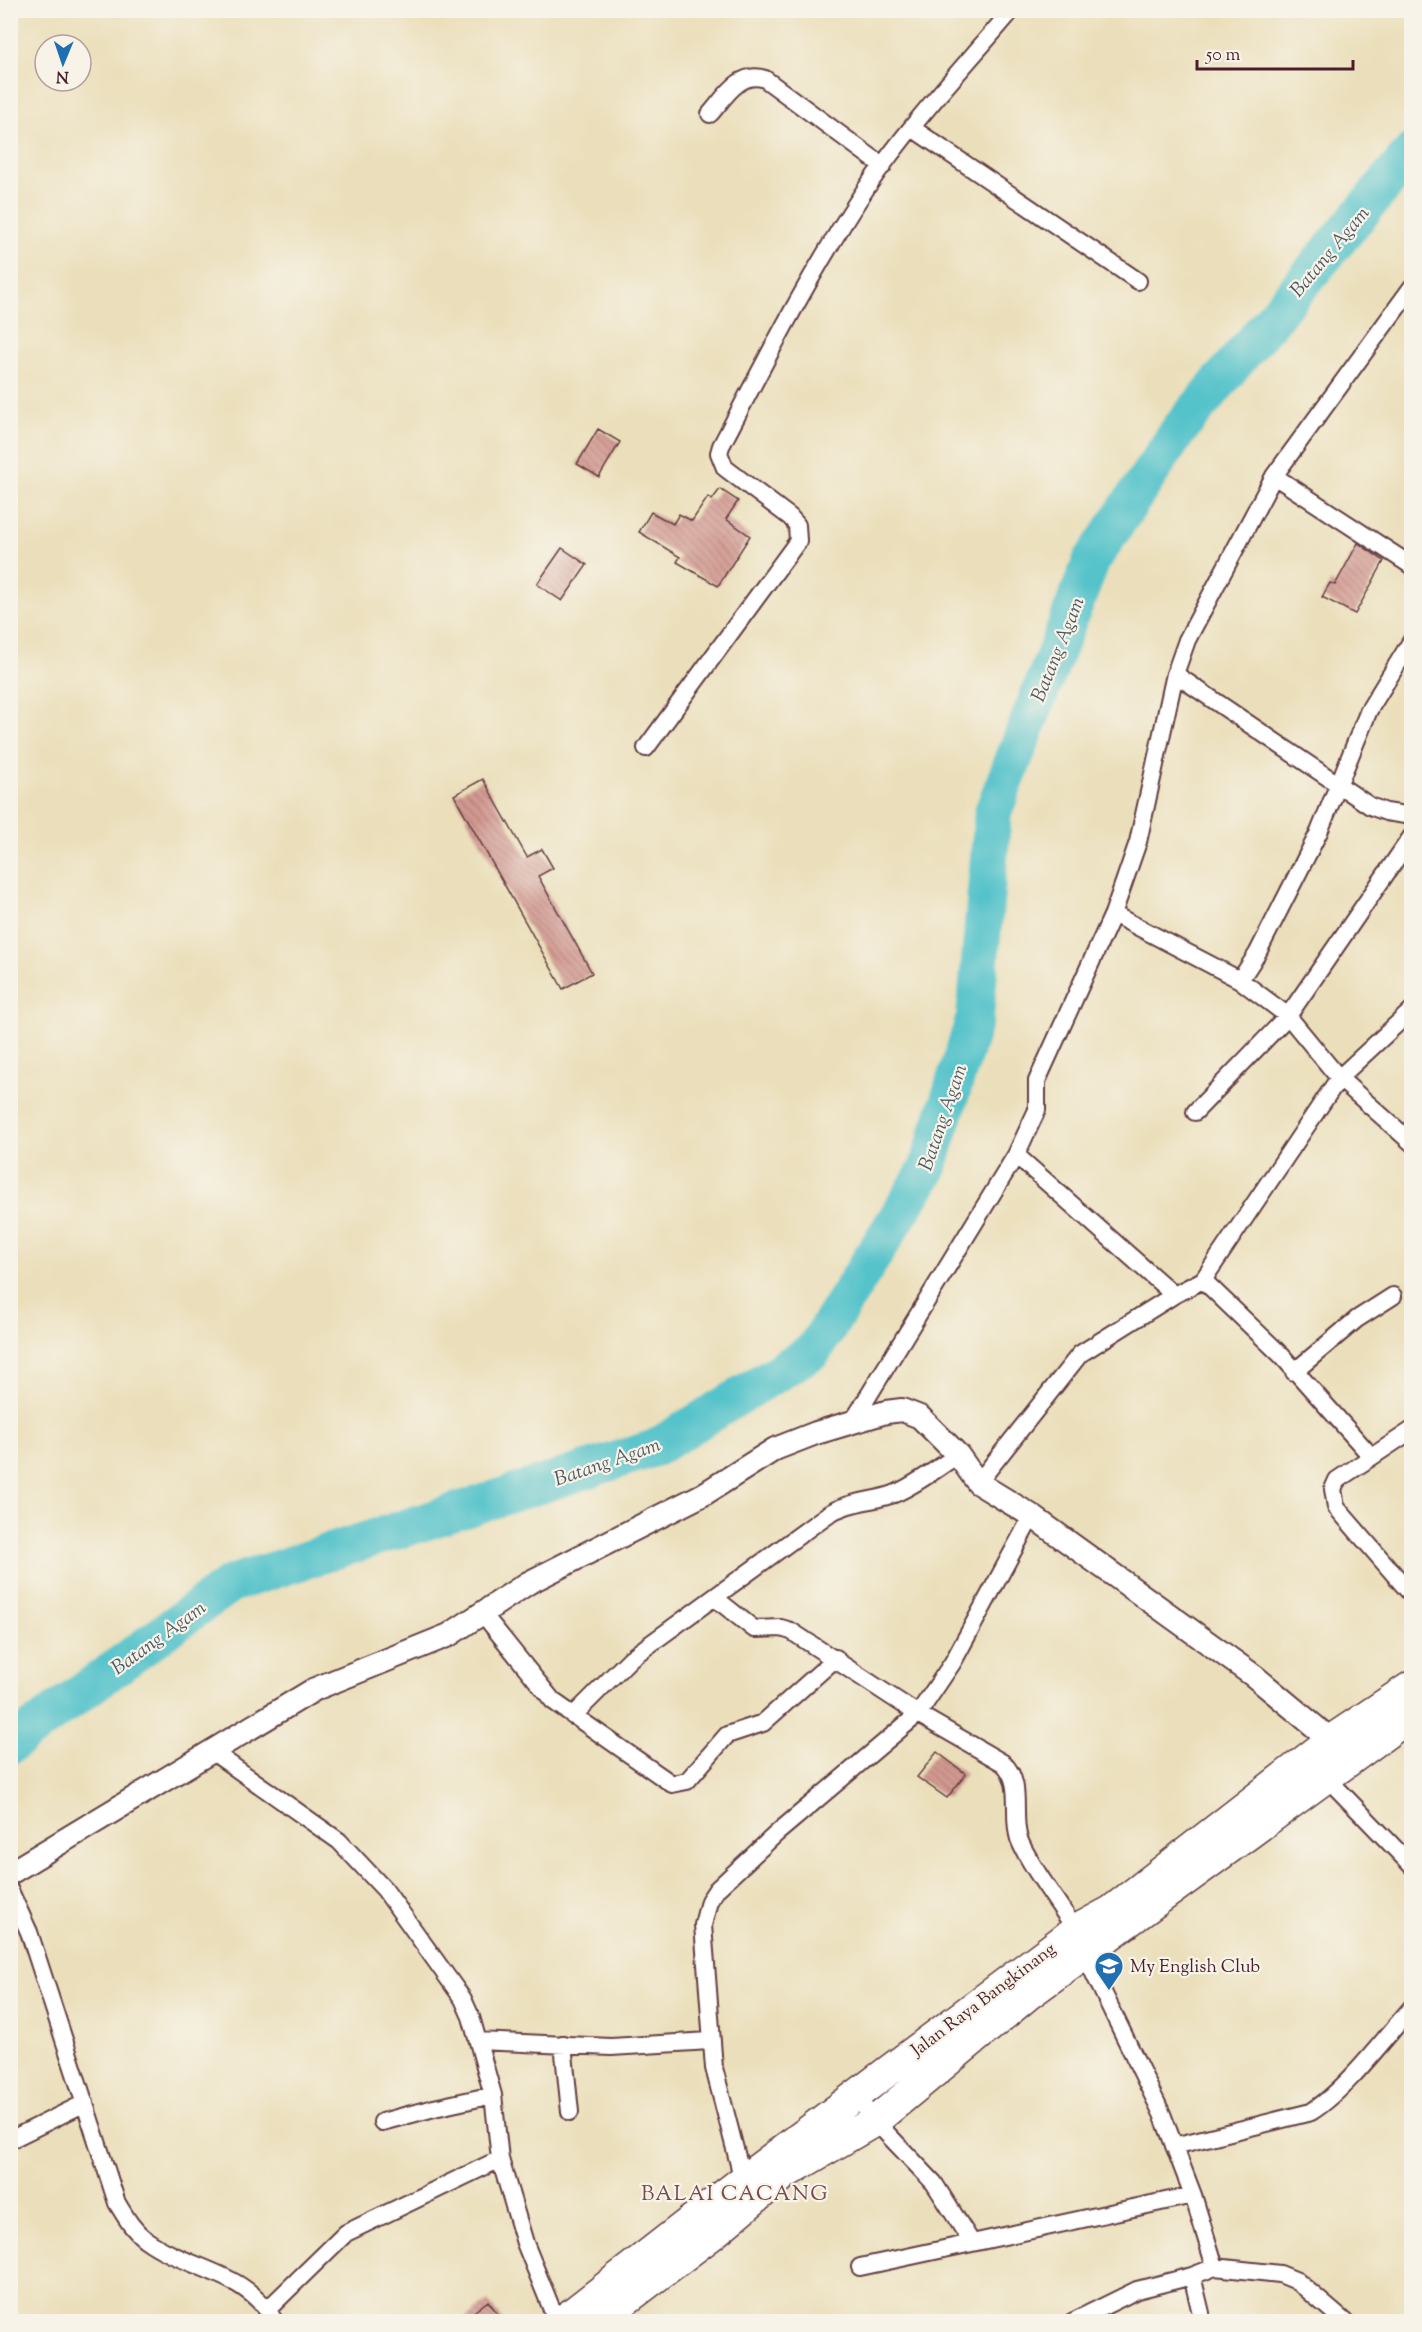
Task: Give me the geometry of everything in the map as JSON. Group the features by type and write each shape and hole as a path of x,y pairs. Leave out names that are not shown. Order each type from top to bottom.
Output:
{"highway":[{"name":"Jalan Raya Bangkinang","path":"561,2322 744,2180 874,2121 1028,1995 1111,1911 1331,1740 1412,1686"},
{"name":"Jalan Raya Bangkinang","path":"597,2322 713,2234 855,2095 1327,1778 1412,1715"}],"street":[{"path":"646,748 798,541 797,525 790,517 725,468 719,453 802,292 883,166 912,128 1012,10"},
{"path":"710,114 746,77 755,76 765,79 883,166"},
{"path":"912,128 1138,281"},
{"path":"853,1421 987,1206 1019,1149 1037,1110 1037,1081 1121,919 1138,842 1181,678 1187,640 1274,476 1412,287"},
{"path":"1274,476 1412,566"},
{"path":"1240,980 1257,954 1314,842 1369,710 1412,640"},
{"path":"1181,678 1338,787 1378,809 1412,816"},
{"path":"1196,1112 1288,1016 1412,836"},
{"path":"1121,919 1240,980 1288,1016 1339,1078 1412,1143"},
{"path":"978,1483 1080,1354 1174,1295 1203,1281 1339,1078 1412,1010"},
{"path":"1019,1149 1174,1295"},
{"path":"1203,1281 1282,1356 1371,1456"},
{"path":"1294,1372 1357,1319 1393,1296"},
{"path":"10,1873 82,1832 210,1750 315,1689 488,1621 528,1582 704,1494 775,1449 853,1421 902,1410 920,1417 958,1455 978,1483 1032,1516 1254,1676 1331,1740"},
{"path":"1412,1430 1337,1480 1333,1490 1336,1507 1412,1595"},
{"path":"573,1716 631,1658 837,1508 903,1489 958,1455"},
{"path":"744,2180 719,2096 710,2041 703,1925 709,1901 717,1888 777,1833 918,1714 953,1662 1032,1516"},
{"path":"716,1598 754,1629 785,1629 836,1658 918,1714 1010,1769 1015,1783 1019,1838 1081,1943 1174,2146 1193,2194 1215,2267"},
{"path":"488,1621 535,1681 573,1716 666,1782 679,1784 687,1781 727,1735 763,1723 836,1658"},
{"path":"210,1750 339,1841 386,1890 463,1999 493,2096 500,2159 525,2243 556,2322"},
{"path":"1327,1778 1412,1866"},
{"path":"14,1897 29,1932 117,2203 129,2223 145,2238 162,2248 231,2278 250,2291 272,2315 346,2233 500,2159"},
{"path":"1174,2146 1311,2112 1326,2101 1412,2007"},
{"path":"477,2041 612,2047 710,2041"},
{"path":"563,2044 570,2112"},
{"path":"855,2095 874,2121 934,2183 972,2243"},
{"path":"382,2122 493,2096"},
{"path":"10,2140 85,2103"},
{"path":"860,2268 1193,2194"},
{"path":"1072,2322 1137,2290 1192,2276 1215,2267 1280,2274 1308,2290 1345,2322"},
{"path":"1192,2276 1201,2313 1200,2322"}],"building":[{"path":"598,429 620,442 599,477 577,464"},
{"path":"720,489 738,501 726,519 750,536 718,586 677,562 680,557 639,532 651,512 673,524 679,514 692,521 708,497 712,500"},
{"path":"1358,543 1384,561 1355,614 1322,597 1330,583 1335,585"},
{"path":"562,548 587,565 562,601 537,584"},
{"path":"483,779 527,857 542,849 553,868 538,876 592,973 563,989 454,795"},
{"path":"937,1752 966,1774 947,1798 917,1777"},
{"path":"488,2301 504,2322 461,2322"}],"waterway":[{"name":"Batang Agam","path":"10,1745 230,1584 655,1448 813,1351 927,1170 975,1017 993,812 1092,560 1179,430 1412,152"}],"place":[{"name":"My English Club","path":"1109,1992"}],"district":[{"name":"BALAI CACANG","path":"735,2193"}]}
